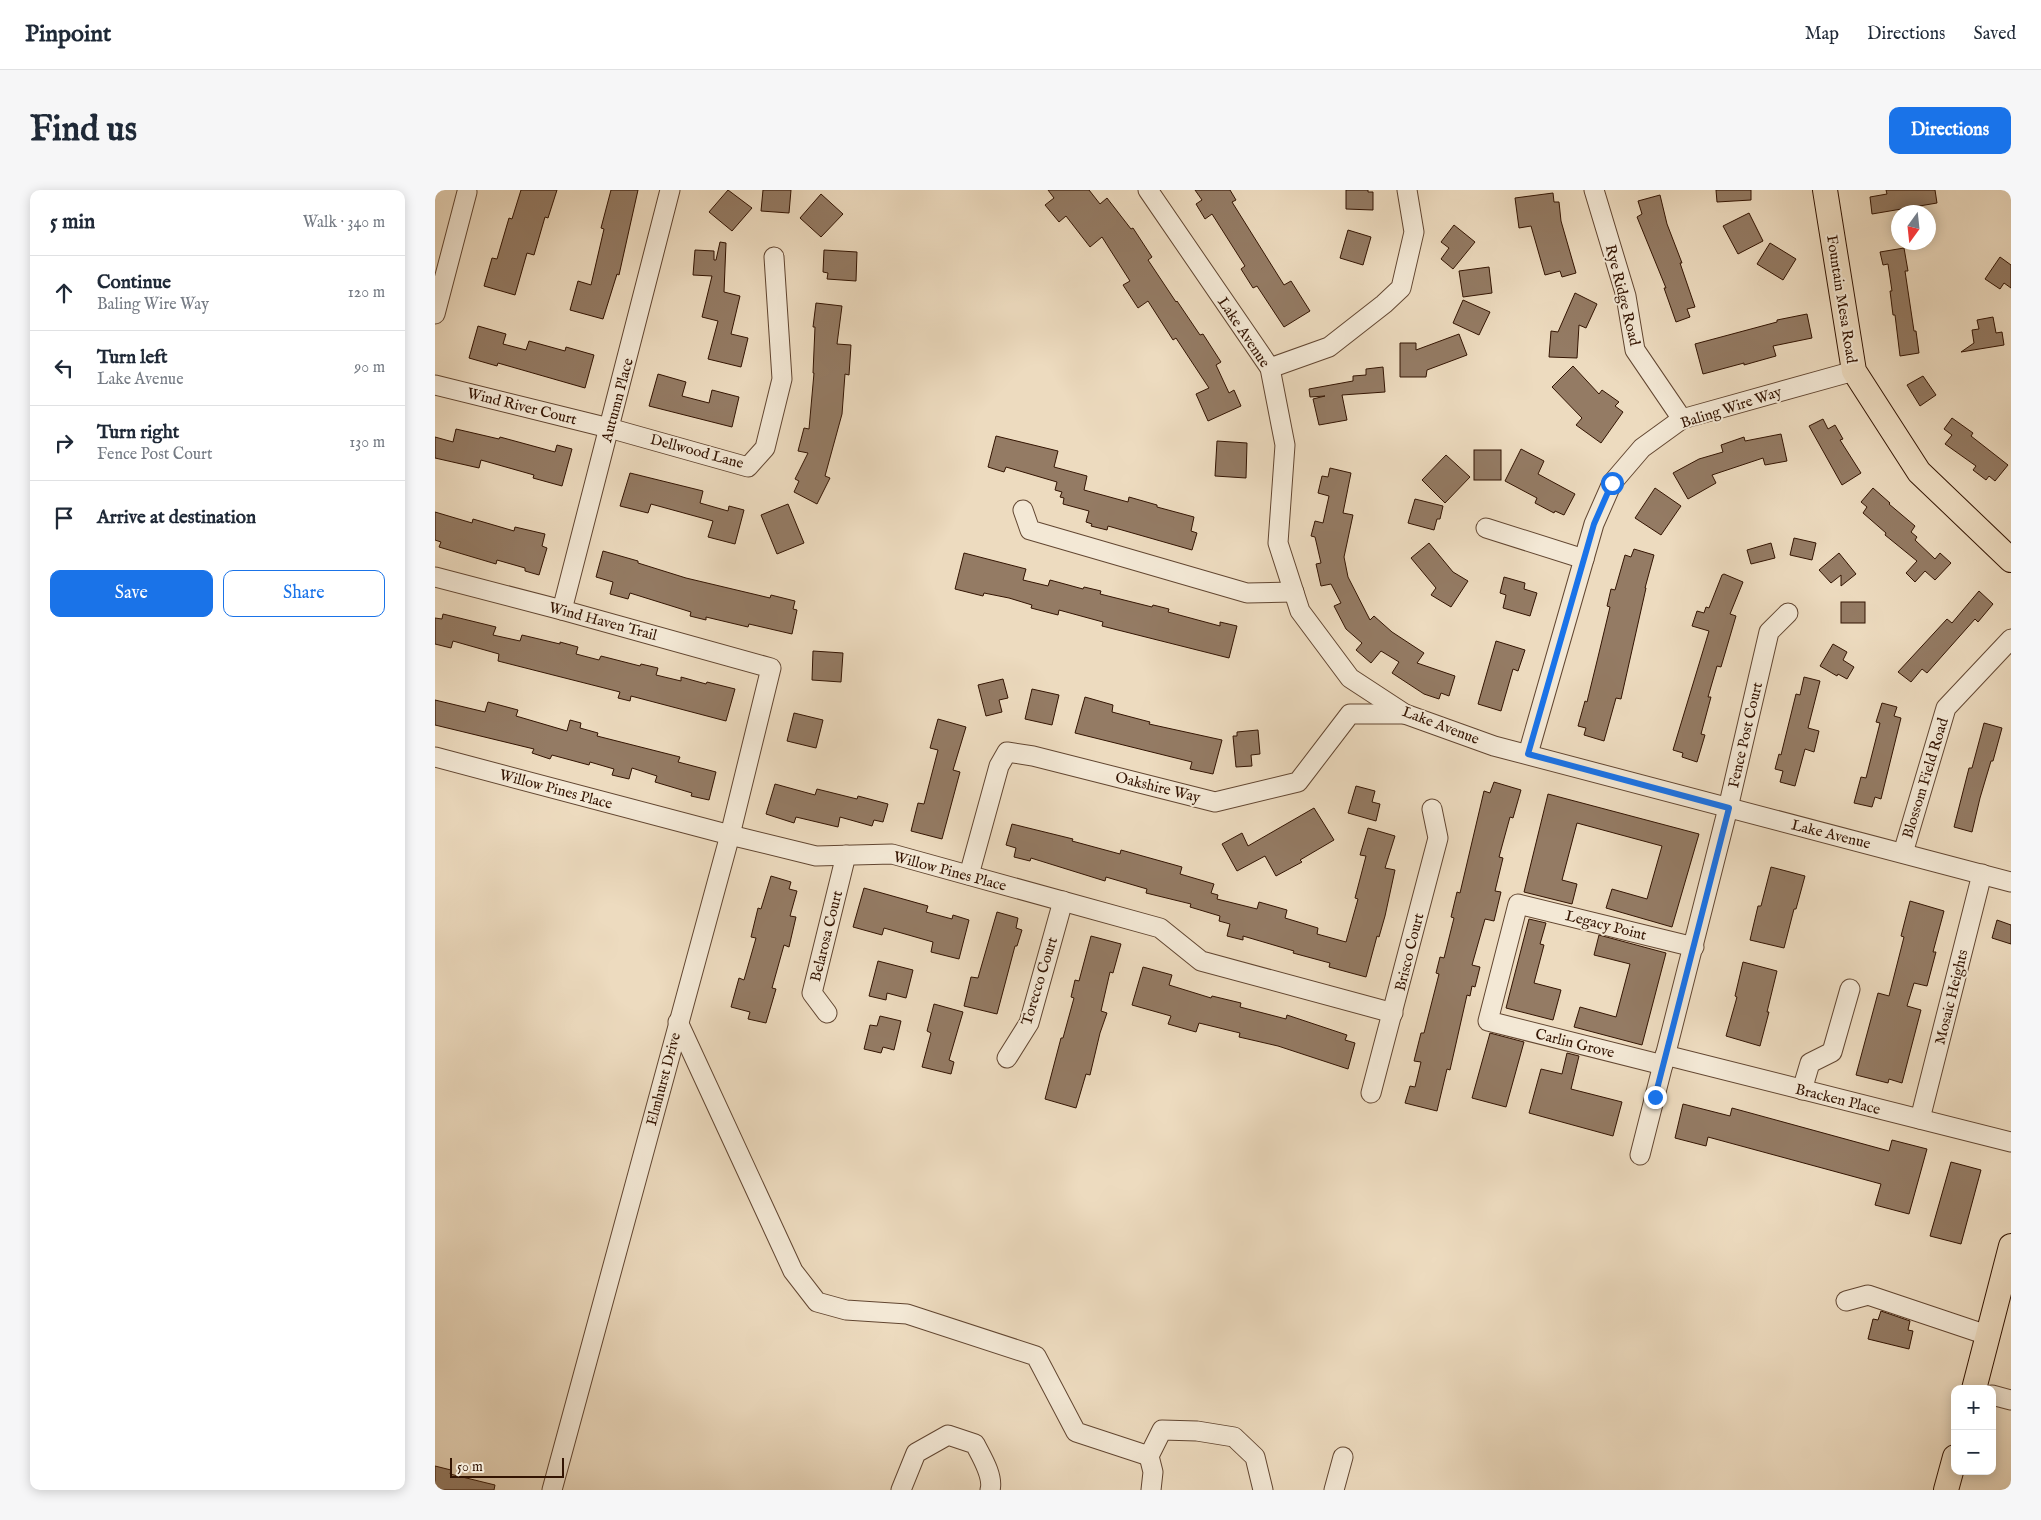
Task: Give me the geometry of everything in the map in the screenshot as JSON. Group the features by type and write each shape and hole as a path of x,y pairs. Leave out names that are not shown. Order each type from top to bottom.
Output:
{"main road":[{"name":"Fountain Mesa Road","path":"1825,190 1854,371 1919,472 2011,560"},
{"path":"1974,1385 2011,1246"},
{"path":"1946,1490 1951,1472"}],"street":[{"name":"Autumn Place","path":"562,610 670,190"},
{"name":"Lake Avenue","path":"1148,190 1270,368 1285,445 1278,543 1300,612 1350,678 1405,714 1494,746 2011,882"},
{"path":"1270,368 1329,347 1384,304 1401,288 1415,232 1407,190"},
{"name":"Rye Ridge Road","path":"1594,190 1626,296 1635,350 1682,419"},
{"path":"435,314 467,192"},
{"name":"Dellwood Lane","path":"609,428 748,467 765,448 782,379 774,257"},
{"name":"Baling Wire Way","path":"1528,754 1594,524 1612,483 1642,448 1682,419 1854,371"},
{"name":"Wind River Court","path":"435,385 609,428"},
{"path":"1023,510 1030,530 1247,593 1294,592"},
{"path":"1486,528 1584,559"},
{"name":"Wind Haven Trail","path":"435,576 771,668"},
{"name":"Fence Post Court","path":"1639,1155 1729,808 1769,632 1788,613"},
{"name":"Blossom Field Road","path":"1903,853 1946,708 2011,639"},
{"name":"Elmhurst Drive","path":"552,1490 730,835 771,668"},
{"name":"Oakshire Way","path":"969,875 999,766 1007,752 1033,756 1215,802 1298,782 1350,714 1405,714"},
{"name":"Willow Pines Place","path":"435,757 816,856 892,854 1159,928 1201,961 1393,1013"},
{"name":"Brisco Court","path":"1371,1093 1438,838 1432,809"},
{"name":"Belarosa Court","path":"827,1013 812,993 846,855"},
{"name":"Mosaic Heights","path":"1921,1119 1982,874"},
{"name":"Torecco Court","path":"1007,1058 1029,1023 1063,901"},
{"name":"Legacy Point","path":"1488,1021 1518,904 1694,947"},
{"path":"1802,1090 1810,1063 1832,1052 1850,989"},
{"name":"Carlin Grove","path":"1488,1021 1664,1060"},
{"path":"679,1022 793,1271 817,1302 846,1310 907,1314 1036,1356 1076,1432 1149,1456"},
{"name":"Bracken Place","path":"1664,1060 1802,1090 2011,1142"},
{"path":"1846,1301 1868,1294 1987,1335"},
{"path":"1996,1396 2011,1400"},
{"path":"1151,1490 1153,1472 1149,1456 1162,1430 1197,1431 1234,1437 1255,1457 1263,1490"},
{"path":"901,1490 916,1453 947,1435 975,1444 985,1462 991,1486 990,1490"},
{"path":"1333,1490 1343,1457"}],"building":[{"path":"521,190 557,190 548,218 545,217 534,255 527,253 515,295 484,286 492,258 497,259 509,218 512,219"},
{"path":"611,190 638,190 619,275 617,274 603,319 570,310 578,281 591,285 604,229 601,228"},
{"path":"728,190 752,208 732,231 709,212"},
{"path":"763,190 791,190 789,213 761,211"},
{"path":"1048,190 1089,190 1100,204 1107,198 1131,229 1133,228 1152,257 1148,260 1200,335 1203,334 1221,362 1216,365 1229,393 1234,390 1241,406 1208,421 1196,394 1209,388 1176,338 1173,340 1148,301 1138,308 1123,285 1130,281 1102,237 1090,247 1066,216 1059,222 1045,205 1054,198"},
{"path":"1195,190 1230,190 1236,200 1232,202 1284,285 1291,281 1310,311 1284,327 1257,286 1253,288 1241,269 1245,266 1212,214 1205,219 1196,204 1202,200"},
{"path":"1346,190 1368,190 1368,192 1373,192 1373,210 1346,209"},
{"path":"1716,190 1751,190 1751,200 1717,202"},
{"path":"1886,190 1935,190 1937,203 1891,205 1891,211 1872,214 1870,197 1887,194"},
{"path":"1553,193 1554,202 1559,202 1561,221 1576,273 1562,277 1560,271 1545,275 1531,226 1519,228 1515,198"},
{"path":"821,194 843,214 821,237 800,218"},
{"path":"1660,195 1667,224 1682,263 1680,263 1695,307 1687,309 1690,317 1676,322 1664,288 1666,288 1637,217 1642,214 1638,201"},
{"path":"1749,213 1763,241 1738,254 1723,226"},
{"path":"1454,225 1475,242 1453,269 1441,259 1449,248 1441,242"},
{"path":"1348,230 1371,237 1363,265 1340,258"},
{"path":"720,242 726,243 724,292 740,296 731,334 748,338 741,367 708,359 718,321 702,317 712,276 693,275 695,250 714,251 714,260 716,260"},
{"path":"1770,243 1796,259 1783,280 1757,264"},
{"path":"824,250 857,252 856,281 827,279 828,273 823,272"},
{"path":"1904,250 1908,271 1905,271 1919,353 1900,356 1895,315 1893,315 1888,264 1883,265 1880,252"},
{"path":"2000,257 2011,265 2011,288 2004,283 2000,289 1985,279"},
{"path":"1489,267 1492,293 1463,297 1459,271"},
{"path":"1575,293 1597,304 1586,328 1579,325 1577,358 1549,357 1551,331 1558,332"},
{"path":"1463,300 1490,312 1479,335 1453,323"},
{"path":"816,303 842,306 837,344 851,345 849,375 845,374 842,414 825,476 830,478 817,504 794,492 799,481 795,479 808,453 798,451 804,428 809,429 814,373 815,327 813,327"},
{"path":"1807,314 1812,338 1773,346 1776,356 1703,374 1695,344 1777,322 1777,320"},
{"path":"1993,317 1996,333 2002,332 2004,345 1961,352 1974,343 1972,330 1979,329 1977,320"},
{"path":"478,326 506,334 503,344 526,350 529,341 565,351 566,347 594,355 585,388 498,363 497,366 469,358"},
{"path":"1459,334 1467,355 1427,370 1426,377 1400,377 1400,343 1416,343 1416,350"},
{"path":"1573,366 1599,394 1602,390 1619,402 1615,406 1623,412 1601,443 1576,425 1582,418 1552,387"},
{"path":"1383,367 1385,392 1342,395 1347,420 1319,425 1313,399 1325,396 1310,397 1309,389 1353,381 1353,376 1366,375 1366,369"},
{"path":"658,374 686,382 682,396 709,403 712,390 739,397 732,427 649,406"},
{"path":"1923,376 1936,395 1920,406 1907,385"},
{"path":"1952,418 1973,433 1971,436 2008,465 1995,481 1989,476 1986,480 1973,470 1976,466 1945,444 1952,435 1944,429"},
{"path":"1823,419 1828,429 1835,425 1843,439 1840,440 1861,473 1842,485 1809,426"},
{"path":"456,429 499,439 500,437 555,452 557,445 572,449 562,486 533,478 534,475 481,460 479,468 435,458 435,437 453,442"},
{"path":"1781,434 1787,461 1765,465 1763,458 1712,475 1716,483 1688,499 1673,473 1699,459 1723,452 1721,445 1744,437 1745,441"},
{"path":"996,436 1058,451 1054,467 1087,476 1084,490 1128,502 1129,497 1194,517 1191,531 1197,533 1192,550 1108,526 1107,530 1091,526 1092,524 1086,522 1089,511 1063,504 1064,498 1060,497 1062,492 1055,490 1057,482 1006,467 1004,472 988,467"},
{"path":"1217,441 1247,443 1246,478 1215,476"},
{"path":"1521,449 1544,461 1538,474 1575,494 1564,515 1555,511 1554,513 1535,503 1537,498 1505,481"},
{"path":"1474,450 1501,450 1501,480 1474,480"},
{"path":"1446,455 1470,477 1445,503 1422,480"},
{"path":"1330,468 1351,473 1343,513 1353,515 1344,557 1348,577 1370,620 1374,616 1392,632 1424,653 1417,663 1455,676 1449,696 1441,693 1439,699 1424,694 1392,673 1399,662 1381,651 1371,663 1356,650 1362,643 1346,629 1334,606 1341,603 1331,584 1321,586 1316,564 1321,563 1315,537 1311,536 1315,521 1323,523 1329,496 1318,493 1322,476 1328,477"},
{"path":"630,473 703,491 700,503 728,511 729,506 744,510 735,544 708,537 713,521 651,504 648,513 620,506"},
{"path":"1655,488 1681,506 1661,535 1635,518"},
{"path":"1873,488 1915,526 1911,532 1917,537 1915,540 1935,559 1940,553 1951,563 1935,580 1925,571 1915,582 1906,573 1917,561 1885,535 1886,533 1863,513 1867,507 1861,502"},
{"path":"1415,499 1443,506 1440,519 1437,519 1434,530 1408,523"},
{"path":"788,504 804,543 777,554 761,515"},
{"path":"435,512 472,523 473,519 514,531 515,527 545,534 542,546 547,548 539,575 525,571 525,568 497,560 496,564 439,547 441,542 435,540"},
{"path":"1794,538 1816,543 1812,560 1790,555"},
{"path":"1429,543 1453,572 1468,581 1451,607 1431,595 1436,588 1411,558"},
{"path":"1771,543 1775,558 1751,564 1747,550"},
{"path":"1634,549 1654,555 1621,699 1616,698 1604,741 1584,735 1586,728 1578,726 1585,701 1587,702 1598,657 1610,607 1607,606 1611,589 1615,590 1625,555 1631,557"},
{"path":"603,551 686,578 770,598 771,595 795,601 793,609 797,610 792,634 749,624 748,627 706,617 706,620 690,616 691,612 630,593 628,599 610,594 613,582 596,577"},
{"path":"964,553 1026,569 1023,580 1048,586 1050,580 1083,589 1084,587 1101,591 1100,594 1152,607 1153,605 1169,609 1168,612 1220,626 1220,622 1237,626 1229,658 1102,626 1103,622 1059,610 1058,615 1031,608 1032,605 1009,598 984,593 983,596 955,589"},
{"path":"1839,553 1856,574 1841,586 1841,575 1831,583 1819,570"},
{"path":"1724,574 1743,582 1730,614 1736,616 1721,667 1717,666 1708,697 1711,697 1701,734 1705,735 1697,762 1682,757 1683,753 1673,750 1709,631 1692,626 1697,611 1704,613 1706,607 1709,608"},
{"path":"1504,577 1525,583 1524,589 1537,593 1530,616 1503,608 1506,595 1500,593"},
{"path":"1979,591 1993,604 1978,622 1975,619 1927,673 1922,669 1911,682 1898,672 1947,619 1952,623"},
{"path":"1841,602 1865,602 1865,623 1841,623"},
{"path":"443,614 496,627 493,635 520,641 522,635 560,644 560,642 578,647 576,654 599,660 601,656 640,666 641,664 658,668 656,675 681,681 681,677 735,689 726,721 631,696 630,701 618,698 620,692 498,661 499,654 453,641 451,648 435,644 435,618 442,619"},
{"path":"1496,641 1525,650 1518,671 1513,669 1501,711 1478,704"},
{"path":"1833,644 1847,652 1843,660 1854,667 1847,679 1838,674 1837,676 1820,666"},
{"path":"813,651 843,653 841,682 812,680"},
{"path":"1804,677 1820,681 1808,728 1819,731 1814,752 1805,749 1795,786 1780,782 1783,771 1775,769 1779,754 1781,755 1796,694 1800,695"},
{"path":"1003,679 1008,698 999,700 1002,712 986,716 978,685"},
{"path":"1032,689 1059,695 1052,725 1025,719"},
{"path":"1085,697 1113,705 1112,712 1150,722 1149,724 1222,740 1213,774 1190,769 1192,762 1075,733"},
{"path":"435,700 485,712 488,702 518,710 516,716 567,731 570,720 581,723 580,728 598,733 597,736 680,757 678,762 716,772 709,800 691,796 692,793 655,782 657,776 632,768 629,779 612,775 614,769 590,762 589,765 552,755 550,759 532,753 534,749 435,725"},
{"path":"1882,703 1897,707 1894,716 1901,718 1881,799 1875,797 1872,807 1854,803 1861,777 1866,778 1880,723 1876,722"},
{"path":"794,713 823,720 816,748 787,741"},
{"path":"938,719 966,727 953,770 960,772 942,839 911,831 918,803 924,804 938,750 930,748"},
{"path":"1984,723 2002,728 1980,798 1972,832 1954,827 1969,768 1972,768"},
{"path":"1258,730 1260,754 1251,755 1252,766 1236,767 1233,736 1237,736 1237,732"},
{"path":"1494,782 1521,790 1513,818 1510,817 1499,857 1503,858 1495,891 1501,892 1494,921 1485,919 1472,965 1480,967 1475,987 1472,986 1470,996 1467,995 1450,1070 1447,1069 1437,1111 1405,1103 1410,1086 1415,1087 1421,1062 1414,1061 1421,1033 1424,1033 1439,974 1436,973 1440,957 1444,958 1454,918 1451,917 1457,892 1460,893 1484,791 1490,793"},
{"path":"775,784 815,795 817,789 857,799 858,796 888,804 883,822 874,820 872,826 840,817 838,827 796,817 794,823 766,814"},
{"path":"1356,786 1375,791 1372,802 1380,804 1376,821 1348,813"},
{"path":"1548,794 1699,834 1672,927 1606,908 1612,889 1647,899 1662,846 1577,823 1562,880 1577,884 1572,904 1524,892"},
{"path":"1314,808 1334,840 1300,860 1302,862 1276,876 1265,856 1237,871 1222,844 1242,833 1248,846"},
{"path":"1012,824 1073,839 1072,841 1120,854 1121,850 1182,867 1180,874 1214,884 1211,893 1218,895 1217,899 1257,909 1259,902 1287,910 1285,918 1318,928 1317,934 1346,942 1358,899 1355,898 1366,856 1360,855 1368,828 1395,836 1385,868 1395,870 1385,916 1379,937 1377,936 1366,977 1329,967 1330,963 1293,953 1294,951 1243,936 1243,940 1227,936 1230,924 1219,921 1220,916 1190,907 1191,904 1146,893 1147,889 1106,877 1105,881 1031,858 1030,861 1014,857 1016,848 1006,845"},
{"path":"1771,867 1805,876 1784,948 1750,940 1758,906 1761,906"},
{"path":"771,876 791,882 789,889 797,891 790,916 796,917 789,947 784,945 772,988 776,989 766,1023 748,1019 750,1012 731,1007 739,978 744,980 756,938 751,937 758,908 761,909"},
{"path":"864,888 928,906 926,912 952,919 953,915 969,920 959,959 931,952 933,942 884,928 882,935 853,927"},
{"path":"1910,901 1944,911 1933,952 1936,952 1927,986 1914,983 1907,1006 1921,1010 1902,1083 1889,1079 1888,1083 1856,1075 1878,993 1889,996 1904,937 1901,936"},
{"path":"997,912 1018,918 1016,928 1022,930 1017,946 1015,946 997,1014 964,1006 971,977 978,978"},
{"path":"1529,919 1546,923 1540,944 1544,945 1534,983 1561,990 1553,1020 1506,1008"},
{"path":"1997,920 2011,925 2011,944 1992,938"},
{"path":"1599,935 1666,953 1642,1045 1574,1027 1580,1007 1616,1017 1630,964 1594,955"},
{"path":"1091,936 1121,944 1113,973 1110,972 1101,1011 1107,1013 1090,1075 1086,1074 1076,1108 1045,1099 1074,998 1071,997 1075,980 1079,981"},
{"path":"878,961 913,970 906,998 887,993 886,1000 869,996"},
{"path":"1743,962 1777,971 1760,1046 1726,1036 1737,997 1735,996"},
{"path":"1143,967 1172,975 1169,985 1211,998 1212,996 1241,1003 1240,1007 1286,1019 1287,1015 1347,1035 1345,1040 1355,1043 1348,1069 1278,1046 1239,1037 1240,1033 1199,1023 1196,1032 1168,1024 1171,1016 1132,1005"},
{"path":"934,1004 963,1012 949,1060 954,1062 951,1074 922,1067 931,1033 927,1031"},
{"path":"880,1016 901,1021 894,1050 883,1047 881,1053 864,1049 870,1025 877,1026"},
{"path":"1490,1033 1524,1042 1506,1107 1472,1098"},
{"path":"1567,1053 1579,1056 1571,1089 1622,1102 1613,1136 1529,1113 1541,1069 1562,1074"},
{"path":"1683,1104 1730,1116 1732,1108 1889,1151 1892,1140 1927,1149 1909,1214 1875,1205 1881,1184 1708,1137 1706,1146 1675,1138"},
{"path":"1951,1162 1981,1170 1961,1244 1930,1236"},
{"path":"1881,1311 1910,1321 1908,1330 1913,1331 1909,1349 1868,1339 1873,1319 1878,1320"},
{"path":"435,1466 451,1470 450,1474 495,1485 494,1490 435,1490"}],"route":[{"path":"1612,483 1594,524 1528,754 1729,808 1655,1097"}]}
